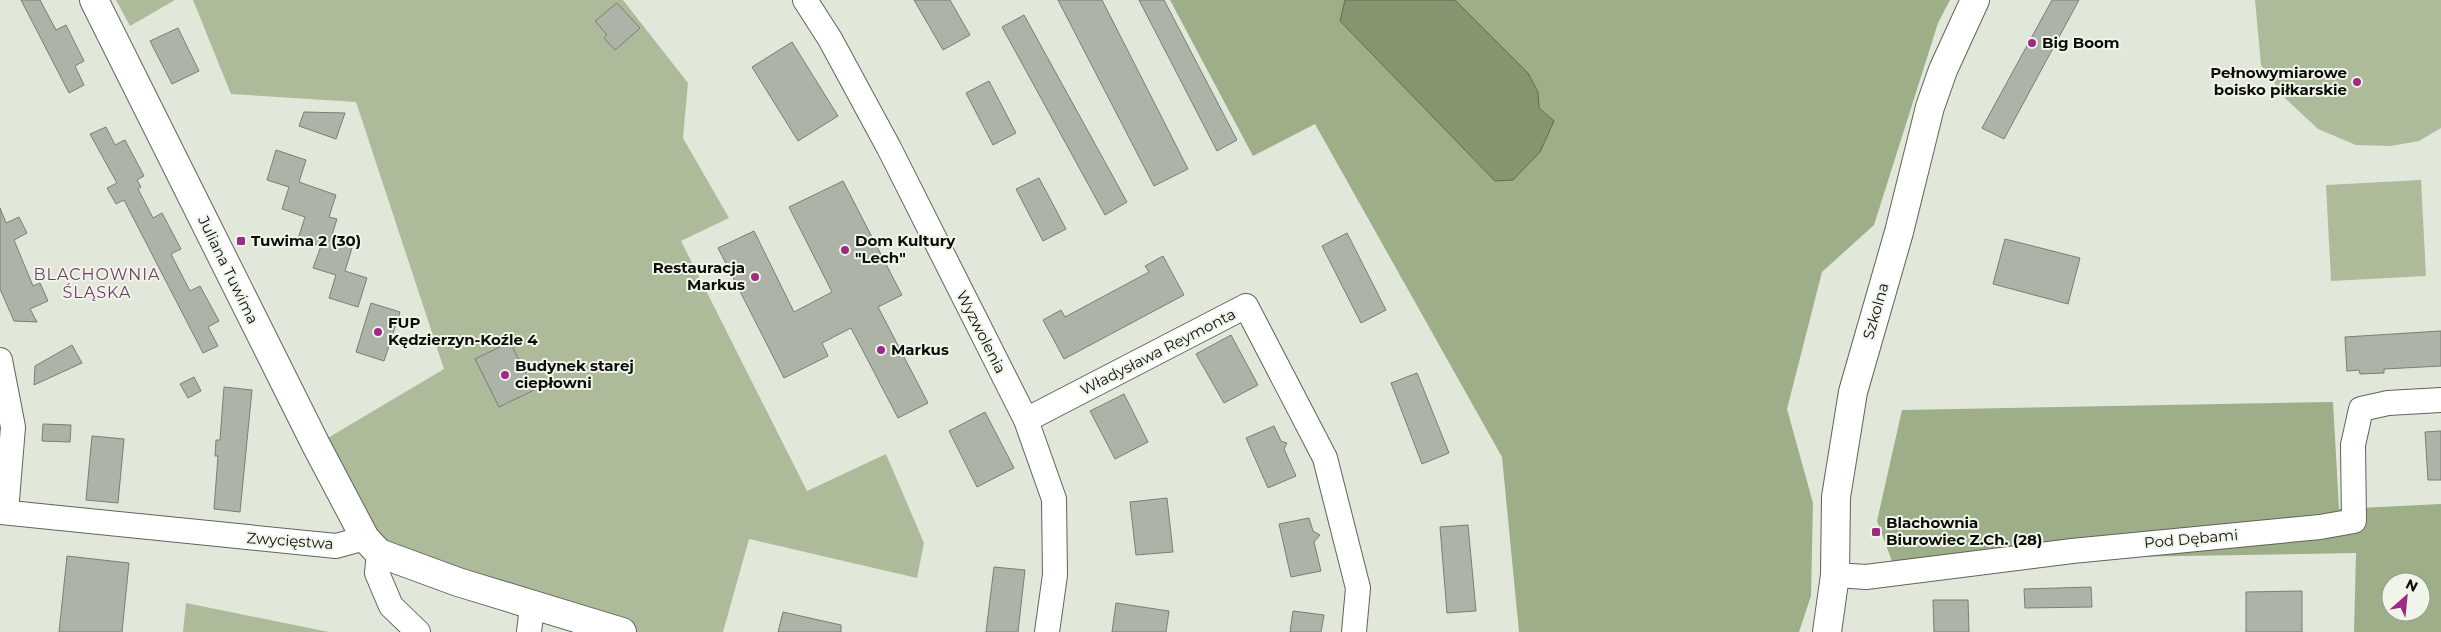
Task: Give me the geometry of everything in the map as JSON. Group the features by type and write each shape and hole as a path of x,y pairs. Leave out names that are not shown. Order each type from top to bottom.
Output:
{"street":[{"name":"Juliana Tuwima","path":"94,0 316,446 372,545"},
{"name":"Wyzwolenia","path":"805,0 830,39 889,148 1026,420 1054,499 1055,575 1047,632"},
{"name":"Szkolna","path":"1827,632 1835,575 1836,497 1853,392 1899,232 1930,107 1943,70 1975,0"},
{"name":"Władysława Reymonta","path":"1026,420 1246,306 1324,458 1358,588 1354,632"},
{"path":"0,360 14,427 3,512"},
{"name":"Pod Dębami","path":"1835,575 1866,577 2072,551 2320,527 2354,521 2353,445 2360,409 2388,403 2441,400"},
{"name":"Zwycięstwa","path":"3,512 336,546 372,545"},
{"path":"372,545 458,582 530,619 622,632"},
{"path":"372,545 377,573 391,606 418,632"}],"shaded area":[{"path":"116,0 175,0 130,26"},
{"path":"193,0 623,0 688,83 683,138 729,218 681,241 807,491 886,454 924,543 917,578 749,539 723,632 622,632 379,553 316,445 444,369 356,102 231,94"},
{"path":"1170,0 1950,0 1938,23 1874,225 1822,272 1787,409 1813,503 1811,596 1799,632 1519,632 1502,457 1315,124 1253,156"},
{"path":"1345,0 1455,0 1528,73 1538,92 1539,108 1554,121 1540,152 1513,180 1495,181 1340,21"},
{"name":"Pełnowymiarowe boisko piłkarskie","path":"2255,0 2441,0 2441,128 2419,141 2391,146 2356,145 2318,129 2286,99 2261,65"},
{"path":"2421,180 2426,276 2331,281 2326,185"},
{"path":"2333,402 2339,509 2441,504 2441,632 2354,632 2356,553 1892,561 1877,521 1902,410"},
{"path":"186,603 329,632 183,632"}],"building":[{"path":"21,0 40,0 56,30 66,25 84,61 75,66 84,85 69,93"},
{"path":"914,0 950,0 970,35 943,50"},
{"path":"1058,0 1102,0 1188,169 1154,186"},
{"path":"1139,0 1164,0 1237,140 1217,151"},
{"path":"2052,0 2079,0 2004,139 1982,128"},
{"path":"617,3 640,28 615,50 604,38 607,35 595,21"},
{"path":"1024,15 1127,202 1105,215 1002,27"},
{"path":"178,28 199,71 172,84 150,41"},
{"path":"792,42 838,116 798,141 752,67"},
{"path":"989,81 1016,133 993,145 966,93"},
{"path":"304,112 345,113 336,139 299,126"},
{"path":"106,127 115,145 125,140 144,176 137,180 141,187 138,189 153,218 162,213 181,249 171,254 190,291 200,286 219,321 208,327 218,346 203,353 124,200 116,204 107,188 117,183 90,134"},
{"path":"276,150 306,160 299,182 336,195 329,217 337,219 330,241 352,248 345,271 367,278 358,307 329,298 336,275 313,268 321,246 298,239 305,217 282,209 289,187 267,180"},
{"path":"1039,178 1066,229 1043,241 1016,189"},
{"path":"843,181 902,295 878,307 928,403 898,418 851,328 822,343 828,356 784,378 718,248 754,231 794,312 832,292 789,207"},
{"path":"0,208 6,223 19,217 27,233 14,240 33,286 40,283 48,301 30,309 37,322 14,321 0,289"},
{"path":"1347,233 1386,310 1361,323 1322,246"},
{"path":"2005,239 2080,258 2068,304 1993,284"},
{"path":"1163,256 1184,295 1064,359 1043,320 1061,310 1065,317 1149,272 1145,266"},
{"name":"FUP Kędzierzyn-Koźle 4","path":"371,303 400,312 384,361 356,352"},
{"path":"2441,331 2441,366 2384,369 2384,373 2360,374 2359,370 2347,371 2345,337"},
{"path":"1231,335 1258,385 1224,403 1196,354"},
{"name":"Budynek starej ciepłowni","path":"510,342 534,390 499,407 475,359"},
{"path":"72,345 82,363 34,385 35,366"},
{"path":"1417,373 1449,453 1422,464 1391,383"},
{"path":"194,377 201,391 188,398 180,384"},
{"path":"224,387 252,390 240,512 214,509 218,456 215,456 216,440 220,440"},
{"path":"1124,394 1148,442 1115,459 1090,411"},
{"path":"985,412 1014,468 977,487 949,431"},
{"path":"43,424 71,425 70,442 42,441"},
{"path":"1274,426 1281,441 1287,443 1284,449 1296,476 1268,488 1246,438"},
{"path":"2441,431 2441,480 2428,480 2425,432"},
{"path":"92,436 124,439 118,503 86,500"},
{"path":"1167,498 1173,552 1136,555 1130,502"},
{"path":"1309,518 1313,531 1320,535 1314,542 1321,571 1291,577 1279,524"},
{"path":"1468,525 1476,611 1447,613 1440,527"},
{"path":"67,556 129,563 122,632 59,632"},
{"path":"994,567 1025,570 1018,632 986,632"},
{"path":"2091,587 2092,607 2025,608 2024,589"},
{"path":"2302,591 2302,632 2246,632 2246,592"},
{"path":"1933,600 1968,600 1969,632 1934,632"},
{"path":"1116,603 1169,611 1166,632 1112,632"},
{"path":"1293,611 1324,615 1321,632 1290,632"},
{"path":"783,612 841,625 841,632 778,632"}],"place":[{"name":"Big Boom","path":"2032,43"},
{"name":"Pełnowymiarowe boisko piłkarskie","path":"2357,82"},
{"name":"Tuwima 2 (30)","path":"241,241"},
{"name":"Dom Kultury \"Lech\"","path":"845,250"},
{"name":"Restauracja Markus","path":"755,277"},
{"name":"FUP Kędzierzyn-Koźle 4","path":"378,332"},
{"name":"Markus","path":"881,350"},
{"name":"Budynek starej ciepłowni","path":"505,375"},
{"name":"Blachownia Biurowiec Z.Ch. (28)","path":"1876,532"}],"district":[{"name":"BLACHOWNIA ŚLĄSKA","path":"97,283"}]}
